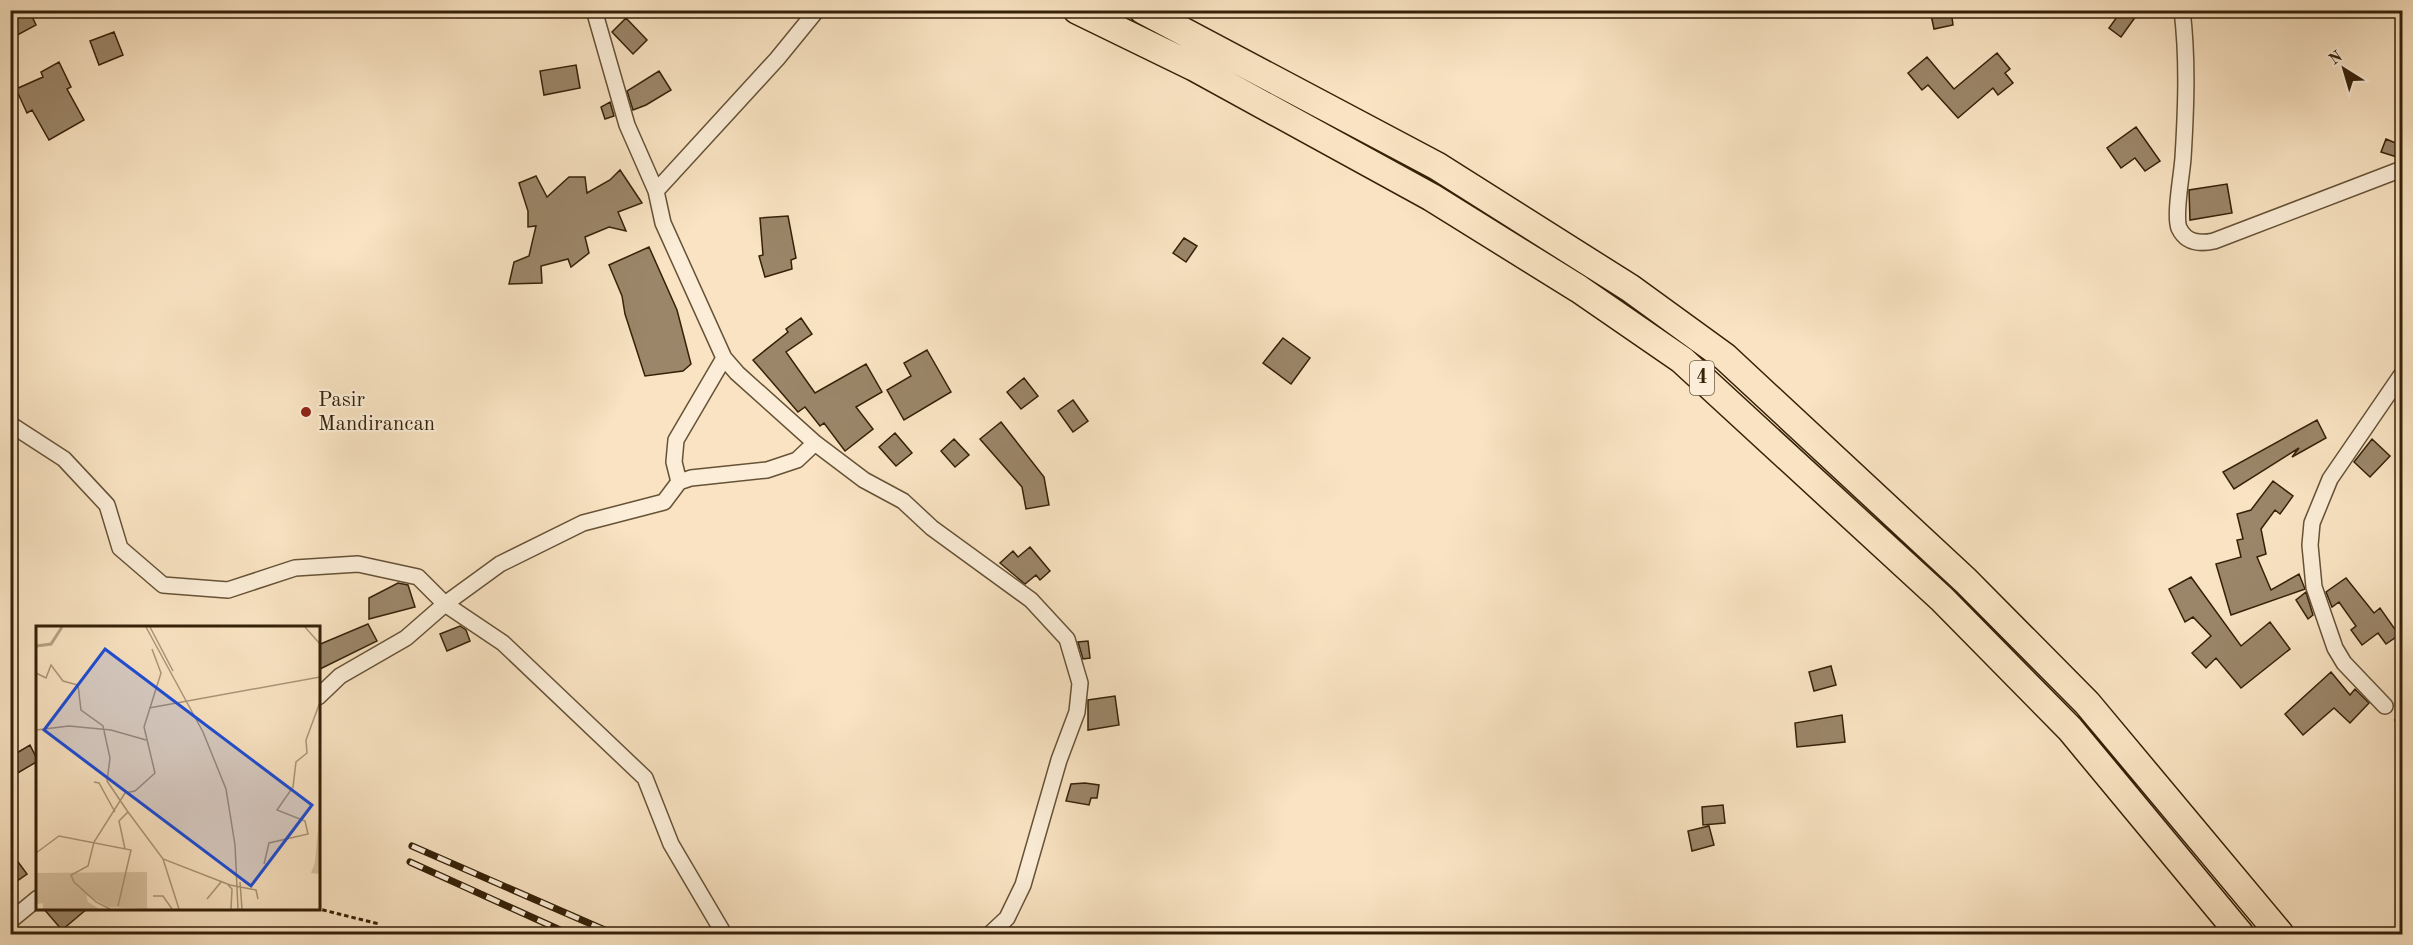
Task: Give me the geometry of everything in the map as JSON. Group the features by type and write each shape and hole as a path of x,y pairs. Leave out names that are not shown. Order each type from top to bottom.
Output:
{"highway":[{"name":"4","path":"1077,10 1194,67 1431,197 1579,289 1682,360 1942,599 2070,729 2240,934"},
{"name":"4","path":"1143,10 1437,166 1630,288 1725,357 1966,581 2087,703 2280,934"}],"street":[{"path":"594,10 627,125 656,191 663,223 724,358 815,443 864,480 903,501 932,528 1031,600 1067,639 1080,683 1077,712 1059,760 1023,885 1007,918 990,934"},
{"path":"656,191 777,59 817,10"},
{"path":"2182,10 2187,48 2184,156 2178,221 2186,237 2194,242 2214,241 2403,169"},
{"path":"679,482 674,462 676,440 724,358"},
{"path":"2385,706 2344,663 2335,648 2314,587 2310,545 2312,523 2330,479 2403,374"},
{"path":"10,424 64,459 86,482 107,505 120,548 163,585 228,591 294,568 358,564 418,577 445,604 503,643 645,778 671,844 724,934"},
{"path":"320,695 340,676 406,638 445,604 500,564 556,535 583,523 664,502 679,482 710,475 767,470 797,460 815,443"},
{"path":"10,921 36,900"}],"path":[{"path":"319,909 379,924"}],"building":[{"path":"10,10 29,10 36,25 10,39"},
{"path":"1930,10 1951,10 1953,25 1934,29"},
{"path":"2122,10 2129,10 2136,16 2121,37 2109,28"},
{"path":"626,18 647,40 633,54 612,32"},
{"path":"114,32 123,55 99,65 90,41"},
{"path":"1997,53 2010,69 2005,73 2013,83 1998,95 1993,88 1958,118 1928,85 1922,90 1908,73 1927,57 1954,89"},
{"path":"59,62 71,87 67,89 84,120 49,140 32,110 27,113 16,89 43,77 41,72"},
{"path":"576,65 580,88 544,95 540,71"},
{"path":"659,71 671,90 633,110 627,91"},
{"path":"610,102 614,116 605,119 601,107"},
{"path":"2136,127 2160,161 2145,171 2135,158 2121,168 2107,148"},
{"path":"2386,139 2403,146 2403,159 2381,152"},
{"path":"620,170 642,203 618,212 626,231 609,227 585,237 589,253 571,267 568,259 541,266 542,283 509,284 514,262 529,256 536,226 528,227 528,211 519,183 536,176 547,197 569,177 585,177 587,193 610,180"},
{"path":"2227,184 2232,213 2190,220 2189,190"},
{"path":"788,216 796,258 791,260 792,269 765,277 759,256 763,255 760,218"},
{"path":"1184,238 1197,246 1186,262 1173,253"},
{"path":"649,247 677,310 691,364 683,371 645,376 625,314 622,296 609,265"},
{"path":"801,318 812,334 786,352 815,393 866,364 882,392 856,407 873,429 845,451 824,423 820,426 805,407 798,412 753,360 788,332 786,329"},
{"path":"1283,338 1310,358 1291,384 1263,363"},
{"path":"927,350 951,392 904,420 887,390 911,376 904,363"},
{"path":"1024,378 1038,396 1021,409 1007,392"},
{"path":"1073,400 1088,421 1073,432 1058,411"},
{"path":"2317,420 2326,438 2292,457 2299,448 2234,489 2223,472"},
{"path":"1001,422 1044,477 1049,505 1026,509 1022,487 980,439"},
{"path":"895,433 912,453 896,466 879,447"},
{"path":"954,439 969,455 955,467 941,451"},
{"path":"2372,439 2390,456 2370,477 2354,462"},
{"path":"2273,481 2293,496 2280,514 2275,510 2261,529 2266,554 2257,557 2271,590 2299,574 2305,589 2231,615 2216,564 2241,557 2237,540 2243,539 2237,514 2251,510"},
{"path":"1030,547 1050,571 1040,580 1036,575 1025,584 1000,563 1013,551 1018,557"},
{"path":"2191,577 2241,646 2270,622 2290,649 2241,688 2216,658 2206,668 2192,653 2211,636 2193,617 2185,622 2169,589"},
{"path":"2346,578 2374,613 2380,608 2399,635 2386,644 2378,633 2362,645 2351,630 2356,626 2339,602 2332,607 2326,592"},
{"path":"398,583 408,585 415,607 369,619 369,598"},
{"path":"2306,592 2313,615 2308,619 2296,600"},
{"path":"368,624 377,641 320,669 320,644"},
{"path":"460,626 466,630 470,641 447,651 440,634"},
{"path":"1088,641 1090,658 1083,659 1078,642"},
{"path":"1831,666 1836,685 1814,691 1809,672"},
{"path":"2331,672 2350,695 2355,689 2369,703 2350,723 2334,708 2303,735 2285,714"},
{"path":"1115,696 1119,725 1088,730 1088,700"},
{"path":"1842,715 1845,742 1797,747 1795,723"},
{"path":"30,745 36,762 16,774 10,764 10,757"},
{"path":"1071,784 1099,785 1097,798 1091,798 1089,805 1066,801"},
{"path":"1723,805 1725,823 1703,825 1702,807"},
{"path":"1709,826 1714,845 1692,851 1688,831"},
{"path":"10,851 27,874 10,886"},
{"path":"44,909 87,909 62,930"}],"railway":[{"path":"412,846 614,934"},
{"path":"410,862 569,934"}],"place":[{"name":"Pasir Mandirancan","path":"306,412"}]}
